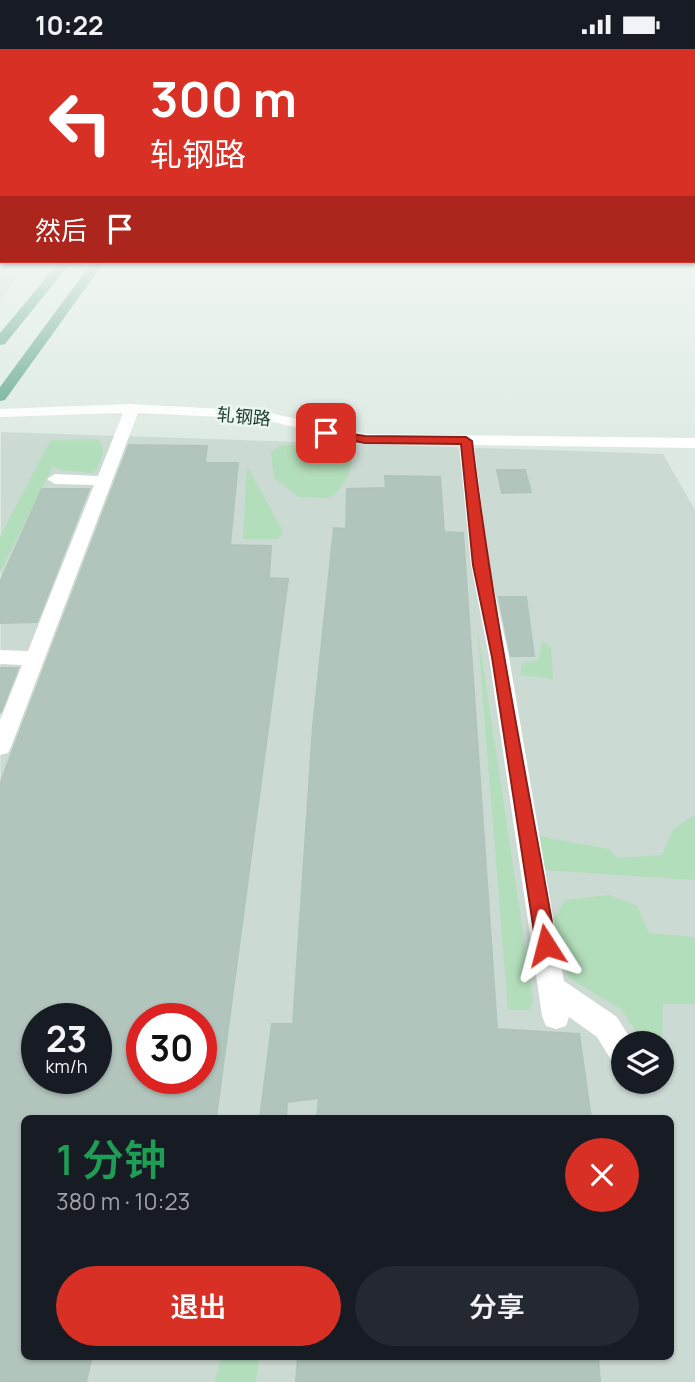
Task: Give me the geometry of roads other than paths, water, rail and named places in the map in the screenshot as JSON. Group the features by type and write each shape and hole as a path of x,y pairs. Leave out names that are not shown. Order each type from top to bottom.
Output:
{"main road":[{"path":"0,341 15,323"},
{"path":"0,397 54,323"}],"street":[{"name":"轧钢路","path":"0,412 132,409 262,415 326,433 365,439 692,447"},
{"path":"0,747 132,409"},
{"path":"466,441 480,565 499,657 555,1003 607,1027 611,1034"},
{"path":"55,479 102,481"},
{"path":"0,657 34,658"}]}
